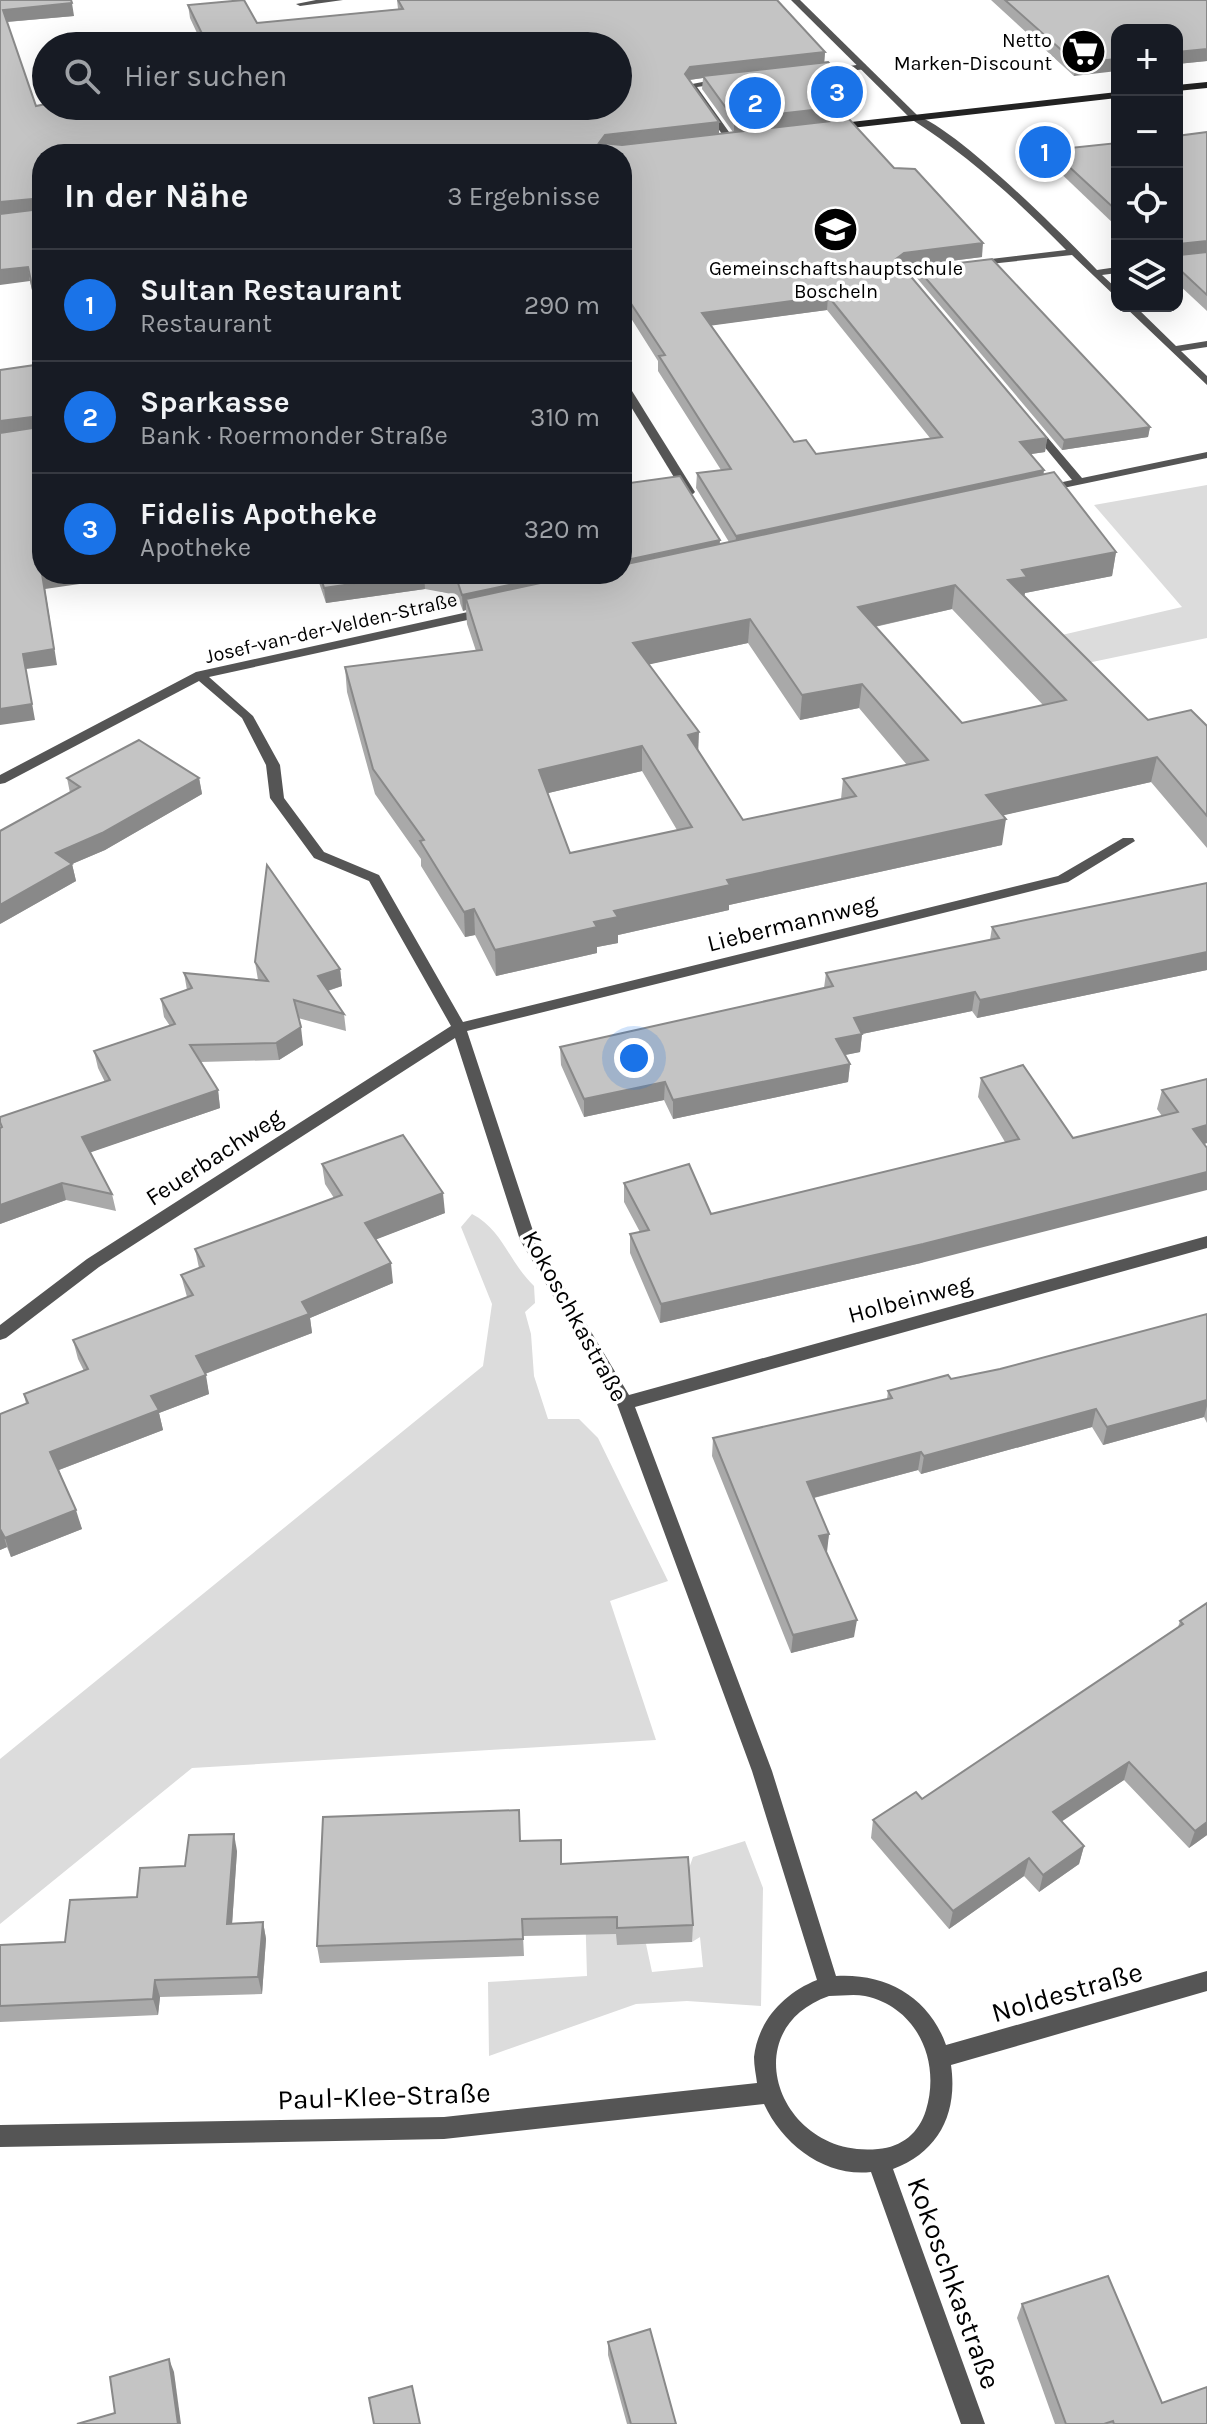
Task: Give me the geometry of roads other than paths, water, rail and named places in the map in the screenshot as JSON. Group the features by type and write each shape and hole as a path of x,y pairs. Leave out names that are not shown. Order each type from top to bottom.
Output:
{"main road":[{"path":"1183,87 1207,85"},
{"path":"825,128 1111,96"},
{"path":"715,140 735,138"}],"street":[{"path":"300,4 339,0"},
{"path":"795,0 914,117 942,133 1111,289"},
{"path":"798,74 863,67"},
{"path":"735,138 691,85 737,80"},
{"path":"964,265 1072,252"},
{"path":"1095,273 1111,271"},
{"path":"1135,312 1207,382"},
{"path":"1174,349 1207,344"},
{"path":"632,399 699,508"},
{"path":"1020,412 1079,481"},
{"path":"1034,491 1207,455"},
{"name":"Josef-van-der-Velden-Straße","path":"0,780 200,675 507,607"},
{"name":"Kokoschkastraße","path":"200,675 247,716 273,765 277,798 319,855 374,878 459,1028 528,1240 625,1403 762,1771 829,1986"},
{"name":"Liebermannweg","path":"459,1028 1063,879 1128,841"},
{"name":"Feuerbachweg","path":"0,1334 93,1263 459,1028"},
{"name":"Holbeinweg","path":"625,1403 1207,1242"},
{"name":"Noldestraße","path":"942,2057 1207,1981"},
{"path":"829,1986 866,1986 908,2005 930,2029 942,2057 944,2090 930,2131 908,2154 879,2162 838,2160 812,2147 786,2126 768,2093 764,2058 774,2026 797,2000 829,1986"},
{"name":"Paul-Klee-Straße","path":"0,2136 444,2128 768,2093"},
{"name":"Kokoschkastraße","path":"879,2162 973,2424"}],"place":[{"name":"Netto Marken-Discount","path":"1083,52"},
{"name":"Fidelis Apotheke","path":"837,92"},
{"name":"Sparkasse","path":"755,103"},
{"name":"Sultan Restaurant","path":"1045,152"},
{"name":"Gemeinschaftshauptschule Boscheln","path":"836,229"}]}
